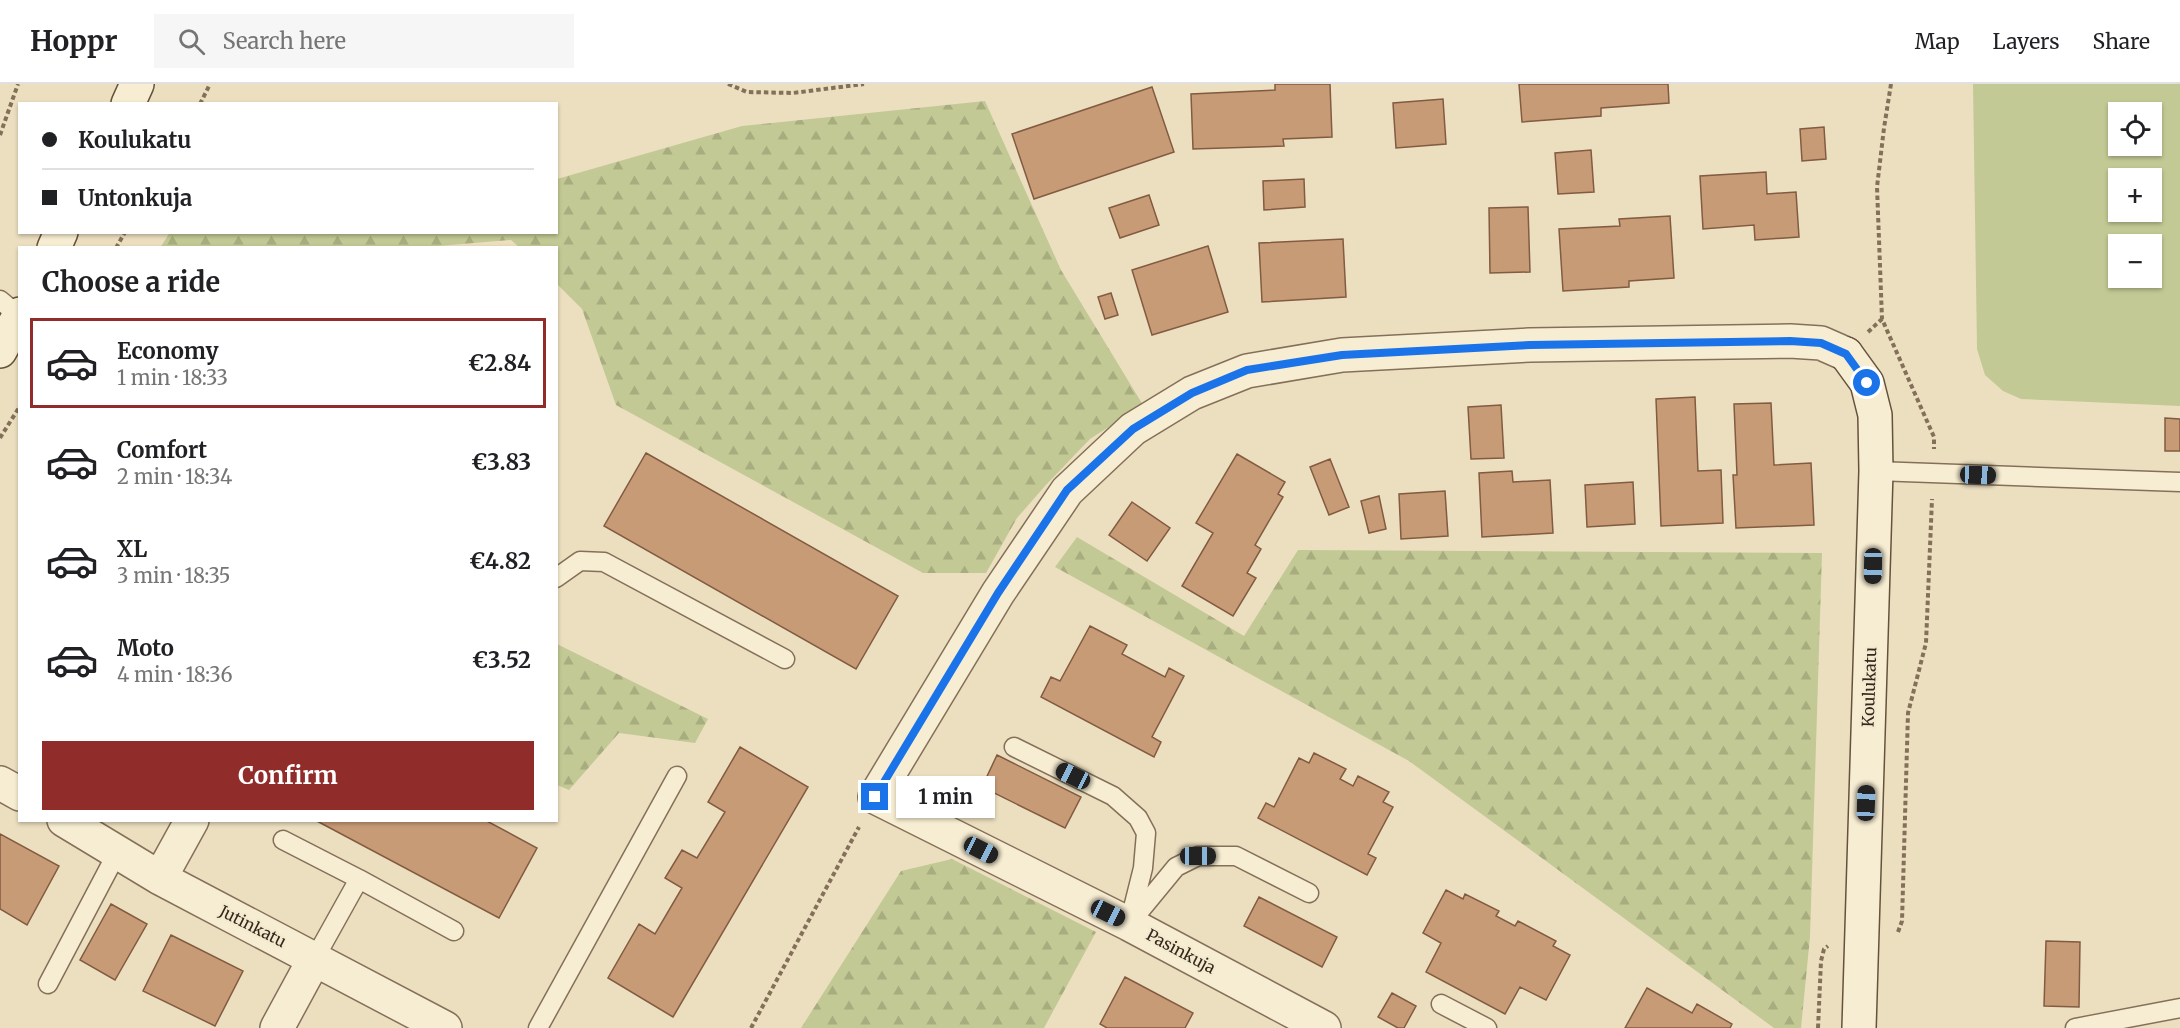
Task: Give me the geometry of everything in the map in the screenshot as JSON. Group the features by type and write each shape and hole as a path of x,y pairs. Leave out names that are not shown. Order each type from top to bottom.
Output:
{"street":[{"path":"129,102 137,84"},
{"path":"0,351 13,310"},
{"name":"Koulukatu","path":"875,797 998,593 1067,490 1133,429 1192,393 1247,370 1342,355 1530,345 1790,341 1821,343 1846,354 1867,383 1875,416 1876,471 1859,1028"},
{"path":"0,783 18,793"},
{"name":"Pasinkuja","path":"875,797 1129,924 1324,1028"},
{"name":"Jutinkatu","path":"67,822 160,878 445,1028"},
{"path":"160,878 191,822"},
{"path":"277,1028 315,958"}],"lane":[{"path":"1876,471 2180,482"},
{"path":"558,577 580,561 603,562 785,659"},
{"path":"1014,747 1113,796 1138,818 1146,833 1143,868 1129,924"},
{"path":"538,1028 677,776"},
{"path":"283,840 454,931"},
{"path":"48,984 117,853"},
{"path":"1129,924 1157,887 1176,867 1198,856 1236,856 1309,893"},
{"path":"315,958 359,879"},
{"path":"1441,1004 1487,1028"},
{"path":"2074,1028 2180,1008"}],"path":[{"path":"0,135 18,84"},
{"path":"201,102 210,84"},
{"path":"728,84 747,92 793,93 864,84"},
{"path":"0,438 18,409"},
{"path":"750,1028 875,797"}],"green space":[{"path":"1973,84 2180,84 2180,406 2021,399 2003,391 1985,375 1977,349"},
{"path":"985,101 1061,270 1143,405 1090,439 1045,486 1017,518 986,573 923,573 616,405 582,309 558,285 558,246 518,246 511,240 438,246 161,246 169,234 558,234 558,179 742,126"},
{"path":"1077,537 1244,636 1298,550 1822,553 1810,937 1801,1028 1774,1028 1409,761 1055,567"},
{"path":"558,644 708,719 695,743 619,733 569,790 558,785"},
{"path":"952,859 1096,932 1044,1028 801,1028 901,871"}],"building":[{"path":"1275,84 1330,84 1332,137 1283,139 1284,146 1193,149 1191,94 1275,90"},
{"path":"1519,84 1668,84 1669,103 1601,108 1601,116 1522,122"},
{"path":"1152,87 1174,152 1034,199 1012,134"},
{"path":"1443,99 1446,144 1396,148 1393,103"},
{"path":"1824,127 1826,159 1802,161 1800,129"},
{"path":"1591,150 1594,192 1558,194 1555,153"},
{"path":"1766,172 1767,194 1796,192 1799,237 1755,240 1754,225 1703,229 1700,176"},
{"path":"1304,179 1305,207 1264,210 1263,181"},
{"path":"1149,195 1159,225 1120,238 1109,208"},
{"path":"1528,207 1530,272 1490,273 1489,208"},
{"path":"1670,216 1674,278 1629,281 1629,287 1563,291 1559,229 1620,226 1619,219"},
{"path":"1343,239 1346,297 1262,302 1259,243"},
{"path":"1208,246 1228,312 1152,335 1132,270"},
{"path":"1111,293 1118,315 1105,319 1098,297"},
{"path":"1695,397 1698,471 1721,470 1723,523 1661,526 1656,399"},
{"path":"1771,403 1774,465 1811,463 1814,525 1736,528 1733,475 1737,475 1734,404"},
{"path":"1501,405 1504,458 1471,459 1468,407"},
{"path":"2165,418 2180,419 2180,451 2165,451"},
{"path":"646,453 898,596 856,669 604,526"},
{"path":"1237,454 1285,482 1278,494 1283,497 1255,545 1261,549 1247,573 1256,578 1233,616 1182,586 1213,533 1196,523"},
{"path":"1330,459 1349,507 1329,515 1310,467"},
{"path":"1512,471 1513,482 1550,480 1553,533 1482,537 1479,473"},
{"path":"1633,482 1635,524 1587,527 1585,485"},
{"path":"1445,491 1448,536 1401,539 1399,494"},
{"path":"1379,496 1386,529 1369,533 1361,501"},
{"path":"1132,502 1170,528 1147,561 1109,535"},
{"path":"1090,626 1127,645 1122,654 1165,677 1169,668 1184,676 1152,737 1161,742 1154,757 1041,697 1051,677 1060,681"},
{"path":"740,747 808,787 673,1017 608,978 639,924 655,934 682,888 665,878 682,850 697,858 725,812 708,802"},
{"path":"1314,753 1346,769 1340,779 1353,786 1358,776 1389,792 1383,802 1393,807 1368,854 1376,858 1367,875 1258,818 1266,803 1274,807 1299,758 1309,763"},
{"path":"997,755 1081,797 1065,828 982,787"},
{"path":"319,822 489,822 537,848 499,918"},
{"path":"0,834 59,866 27,925 0,909"},
{"path":"1446,890 1463,899 1465,894 1499,911 1496,916 1515,926 1518,921 1556,941 1553,946 1570,955 1546,1000 1520,987 1505,1014 1426,972 1441,943 1423,933"},
{"path":"1259,897 1337,937 1322,967 1244,926"},
{"path":"111,904 147,924 115,980 80,960"},
{"path":"171,935 243,971 215,1026 143,991"},
{"path":"2046,941 2080,942 2079,1007 2044,1006"},
{"path":"1125,977 1193,1013 1185,1028 1107,1028 1100,1024"},
{"path":"1647,988 1692,1013 1697,1004 1732,1024 1730,1028 1625,1028"},
{"path":"1392,993 1416,1006 1404,1028 1398,1028 1378,1017"}],"route":[{"path":"875,797 998,593 1067,490 1133,429 1192,393 1247,370 1342,355 1530,345 1790,341 1821,343 1846,354 1867,383"}]}
